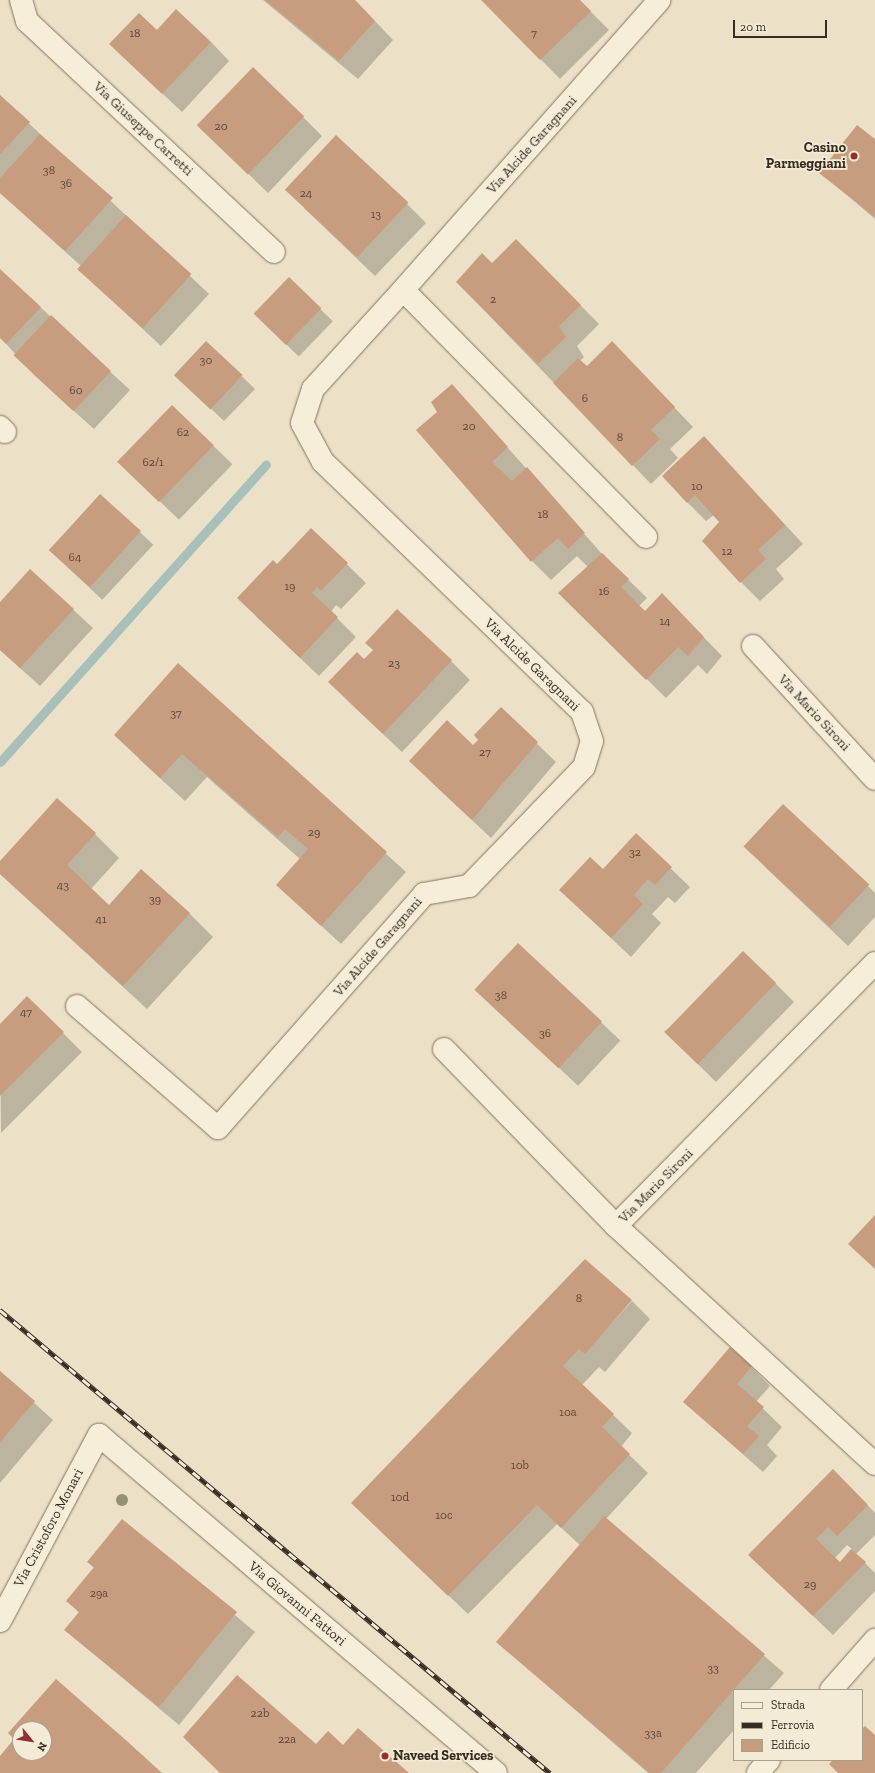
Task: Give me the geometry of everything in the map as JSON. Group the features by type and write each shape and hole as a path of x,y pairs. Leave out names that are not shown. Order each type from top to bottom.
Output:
{"street":[{"name":"Via Giuseppe Carretti","path":"21,0 27,21 274,252"},
{"name":"Via Alcide Garagnani","path":"77,1006 218,1128 424,894 469,886 584,767 592,741 582,712 323,462 302,423 313,389 403,290 660,0"},
{"path":"403,290 646,537"},
{"name":"Via Mario Sironi","path":"753,646 875,779"},
{"name":"Via Mario Sironi","path":"875,963 616,1226 875,1464"},
{"path":"444,1049 616,1226"},
{"name":"Via Cristoforo Monari","path":"0,1621 99,1435"},
{"name":"Via Giovanni Fattori","path":"99,1435 496,1773"},
{"path":"832,1689 875,1640"},
{"path":"758,1773 768,1761"}],"building":[{"path":"265,0 355,0 375,21 339,61"},
{"path":"481,0 580,0 591,11 540,60"},
{"path":"176,9 211,42 162,94 109,44 139,13 157,30"},
{"path":"253,67 304,116 248,175 197,125"},
{"path":"0,95 30,122 0,154"},
{"name":"Casino Parmeggiani","path":"857,125 875,139 875,217 819,173"},
{"path":"40,134 113,198 65,251 0,193 0,178"},
{"path":"336,135 408,203 357,257 285,190"},
{"path":"126,215 191,274 143,328 77,269"},
{"path":"516,239 581,305 559,326 566,337 538,364 456,282 482,253 492,263"},
{"path":"0,269 41,307 6,344 0,338"},
{"path":"289,277 321,308 286,345 254,314"},
{"path":"51,315 111,371 73,411 13,355"},
{"path":"206,341 243,375 211,409 174,375"},
{"path":"612,341 675,407 651,430 660,439 632,466 553,383 578,358 587,366"},
{"path":"452,384 508,447 492,462 512,481 527,467 585,533 568,549 558,538 531,562 416,430 437,412 431,402"},
{"path":"172,405 214,445 159,502 117,462"},
{"path":"704,436 785,525 758,550 766,559 740,583 702,541 719,522 695,495 687,503 662,476"},
{"path":"100,494 141,531 90,587 49,550"},
{"path":"311,528 348,563 321,591 317,587 312,593 338,617 300,658 237,598 273,560 277,564"},
{"path":"602,553 629,579 621,587 645,611 662,593 704,637 688,656 678,647 646,680 558,593"},
{"path":"30,569 74,609 20,668 0,650 0,602"},
{"path":"397,609 452,660 383,734 328,682 357,652 364,659 373,650 365,643"},
{"path":"178,663 387,852 321,926 276,885 308,849 285,829 278,837 182,754 160,778 114,735"},
{"path":"501,707 538,742 472,820 409,761 447,720 473,745 478,740 474,735"},
{"path":"57,798 96,833 67,865 109,905 141,869 190,913 123,986 0,874 0,861"},
{"path":"783,804 869,884 830,927 743,846"},
{"path":"636,833 672,867 655,885 648,879 634,895 643,904 611,938 559,890 590,857 603,869"},
{"path":"518,943 602,1021 558,1068 474,990"},
{"path":"743,951 776,983 698,1064 665,1032"},
{"path":"27,996 64,1032 0,1096 0,1024"},
{"path":"875,1215 875,1269 848,1244"},
{"path":"585,1259 632,1300 585,1354 579,1349 563,1366 614,1414 602,1427 630,1454 561,1528 537,1505 448,1596 351,1503"},
{"path":"730,1347 752,1366 737,1384 764,1407 747,1426 759,1436 743,1454 683,1402"},
{"path":"0,1371 35,1401 0,1442"},
{"path":"833,1469 868,1505 837,1536 828,1527 816,1539 840,1562 851,1549 866,1562 813,1616 748,1555"},
{"path":"604,1516 765,1654 661,1773 650,1773 496,1642"},
{"path":"122,1519 237,1612 159,1707 64,1630 79,1612 66,1601 94,1567 87,1562"},
{"path":"237,1675 316,1744 328,1731 343,1745 358,1728 409,1773 220,1773 183,1737"},
{"path":"56,1679 162,1773 0,1773 0,1756 12,1741 12,1761 52,1761 52,1721 19,1721"},
{"path":"865,1726 875,1735 875,1773 838,1773 829,1764 832,1761 863,1761 863,1728"},
{"path":"12,1728 12,1737 8,1733"}],"waterway":[{"path":"0,762 266,465"}],"railway":[{"path":"0,1310 550,1773"}],"place":[{"name":"Casino Parmeggiani","path":"854,156"},
{"name":"Naveed Services","path":"385,1756"}]}
